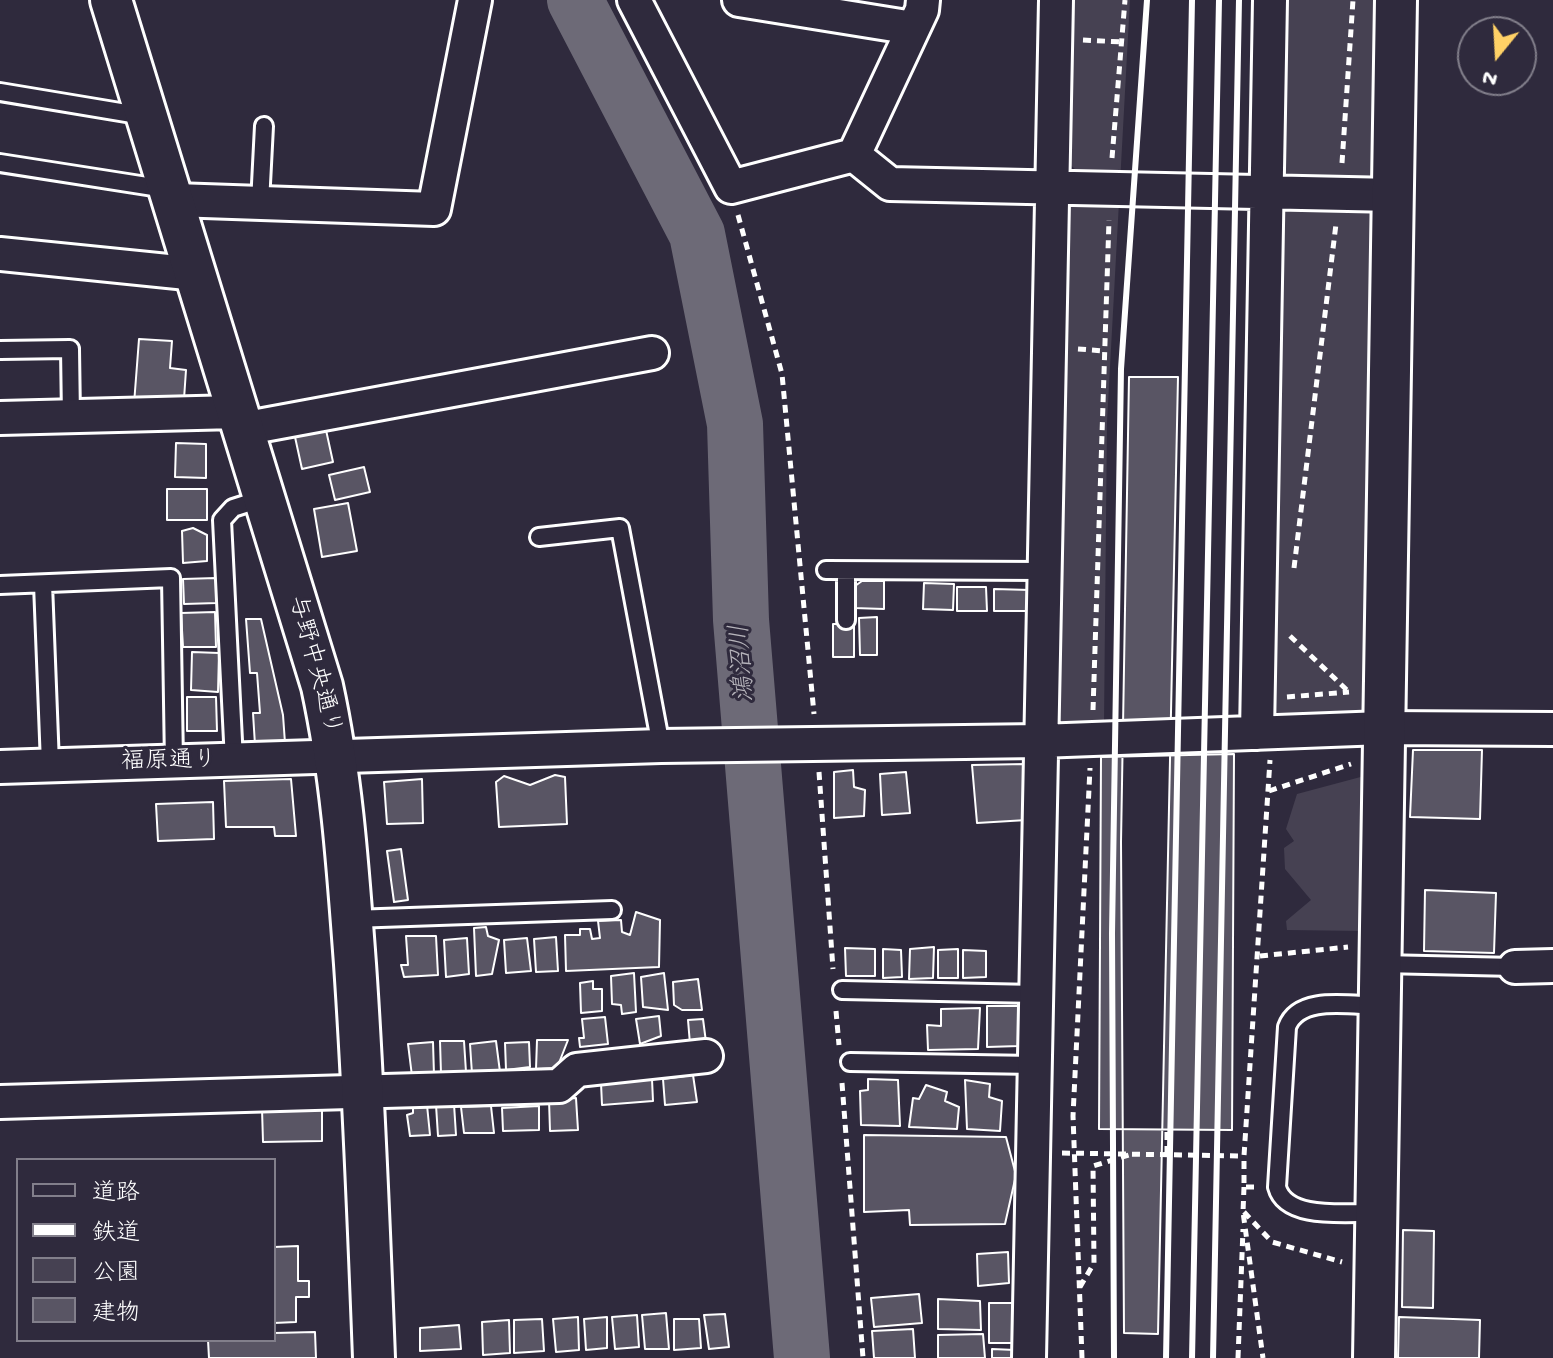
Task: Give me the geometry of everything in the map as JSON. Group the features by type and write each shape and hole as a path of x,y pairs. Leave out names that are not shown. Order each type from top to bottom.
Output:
{"street":[{"name":"与野中央通り","path":"111,0 322,686 337,758 352,919 363,1092 374,1358"},
{"path":"173,195 260,203 434,209 475,0"},
{"path":"634,0 731,187 854,155"},
{"path":"739,0 918,14 854,155"},
{"path":"1029,1358 1056,0"},
{"path":"1264,732 1266,191 1270,0"},
{"path":"1374,1358 1381,1006 1366,955 1383,728 1396,0"},
{"path":"854,155 890,184 1110,186 1394,195"},
{"path":"0,254 197,274"},
{"path":"0,418 239,420 652,353"},
{"name":"福原通り","path":"0,767 661,746 1040,741 1383,728 1553,729"},
{"path":"1515,967 1553,966"},
{"path":"0,1102 559,1086 577,1070 706,1056"}],"lane":[{"path":"0,92 148,116"},
{"path":"260,203 264,126"},
{"path":"0,163 173,195"},
{"path":"0,350 70,349 71,417"},
{"path":"234,761 222,520 233,508 264,498"},
{"path":"539,537 620,528 661,746"},
{"path":"826,570 1043,571"},
{"path":"846,571 846,620"},
{"path":"0,585 171,578 174,763"},
{"path":"43,584 50,764"},
{"path":"352,919 612,910"},
{"path":"1366,955 1515,967"},
{"path":"842,990 1036,994"},
{"path":"1378,1213 1297,1209 1280,1196 1277,1187 1287,1027 1291,1017 1308,1006 1381,1006"},
{"path":"850,1062 1035,1065"}],"path":[{"path":"1082,1358 1073,1116 1092,739 1110,186 1125,0"},
{"path":"1294,570 1340,193 1353,0"},
{"path":"1238,1358 1244,1156 1269,791 1264,732 1278,699 1306,693 1352,694 1286,632 1285,646"},
{"path":"1269,791 1356,762"},
{"path":"1260,956 1366,955"},
{"path":"1167,1129 1167,1154"},
{"path":"1088,1152 1244,1156"},
{"path":"1079,1287 1094,1263 1093,1166 1134,1153"},
{"path":"1244,1187 1260,1188"},
{"path":"1243,1212 1272,1242 1344,1262"},
{"path":"1243,1212 1263,1358"}],"green space":[{"path":"1064,0 1130,0 1107,422 1104,724 1063,725 1053,718 1062,211 1075,193 1077,171 1062,157"},
{"path":"1281,0 1383,0 1365,713 1268,716 1278,208 1289,182 1278,170"},
{"path":"1368,775 1365,931 1287,930 1286,921 1311,900 1285,869 1284,848 1294,841 1286,829 1297,794"}],"building":[{"path":"139,339 172,341 170,368 186,370 184,399 134,404"},
{"path":"1129,377 1178,377 1158,1334 1124,1333 1121,842"},
{"path":"326,430 333,462 302,469 295,437"},
{"path":"176,443 206,444 206,478 175,477"},
{"path":"364,467 370,492 335,500 329,475"},
{"path":"167,489 207,489 207,520 167,520"},
{"path":"348,503 357,551 322,557 314,509"},
{"path":"193,528 207,535 207,561 183,563 182,531"},
{"path":"216,578 217,603 184,604 183,579"},
{"path":"862,581 884,581 884,609 854,608 855,586"},
{"path":"924,583 954,584 953,610 923,609"},
{"path":"957,587 986,587 987,611 957,611"},
{"path":"994,589 1030,590 1029,611 994,611"},
{"path":"215,612 216,647 183,647 181,613"},
{"path":"877,617 877,655 860,655 859,618"},
{"path":"246,619 261,619 283,715 285,743 255,745 253,713 260,713 257,673 250,673"},
{"path":"833,624 854,624 854,657 833,657"},
{"path":"192,652 219,653 218,692 191,690"},
{"path":"187,697 216,697 217,731 187,731"},
{"path":"1413,750 1482,750 1480,819 1410,817"},
{"path":"1234,754 1232,1130 1099,1129 1101,757"},
{"path":"1026,764 1027,820 977,823 972,765"},
{"path":"853,770 854,787 865,790 864,816 834,818 834,772"},
{"path":"906,772 910,813 882,815 880,774"},
{"path":"555,775 565,777 567,824 499,827 496,782 504,776 530,785"},
{"path":"291,779 296,836 275,836 274,827 226,827 224,781"},
{"path":"422,779 423,823 387,824 384,782"},
{"path":"213,802 214,839 158,841 156,804"},
{"path":"401,849 408,900 394,902 387,851"},
{"path":"1425,890 1496,893 1494,953 1424,951"},
{"path":"636,912 660,920 659,967 566,971 565,935 580,935 580,929 590,929 592,939 600,938 598,921 621,920 622,932 630,935"},
{"path":"486,927 488,936 499,940 492,974 476,976 474,928"},
{"path":"406,936 436,936 438,975 404,977 401,965 408,965"},
{"path":"556,937 558,971 536,972 534,939"},
{"path":"467,938 469,974 446,977 444,940"},
{"path":"527,938 531,971 506,973 504,940"},
{"path":"934,947 933,978 909,979 910,949"},
{"path":"845,948 875,949 875,976 846,976"},
{"path":"883,949 901,950 902,977 883,978"},
{"path":"958,949 958,978 938,978 938,950"},
{"path":"963,950 986,951 986,977 963,978"},
{"path":"634,973 636,1012 622,1014 621,1005 612,1004 611,976"},
{"path":"664,973 668,1010 643,1007 641,977"},
{"path":"698,979 702,1010 682,1010 674,1005 673,982"},
{"path":"593,981 593,989 602,989 602,1011 581,1013 580,983"},
{"path":"987,1006 1018,1006 1019,1046 987,1047"},
{"path":"980,1008 978,1049 928,1050 927,1025 941,1026 941,1009"},
{"path":"659,1016 661,1036 640,1044 636,1019"},
{"path":"605,1017 608,1044 580,1047 579,1038 584,1038 582,1019"},
{"path":"703,1019 706,1042 690,1044 688,1020"},
{"path":"537,1040 568,1040 557,1068 536,1069"},
{"path":"440,1041 464,1041 466,1072 441,1074"},
{"path":"496,1041 500,1072 472,1074 470,1044"},
{"path":"433,1042 434,1075 412,1076 408,1044"},
{"path":"529,1042 530,1067 506,1070 505,1043"},
{"path":"693,1075 697,1102 665,1105 663,1079"},
{"path":"652,1079 653,1101 602,1105 601,1083"},
{"path":"868,1079 898,1080 900,1126 861,1125 860,1091 868,1090"},
{"path":"965,1080 990,1084 989,1097 1002,1101 1000,1131 967,1129"},
{"path":"926,1085 947,1092 945,1101 959,1107 957,1129 909,1127 913,1098 919,1099"},
{"path":"576,1098 578,1130 550,1131 549,1100"},
{"path":"413,1104 427,1105 430,1135 410,1136 407,1115 413,1113"},
{"path":"454,1104 456,1135 438,1136 436,1105"},
{"path":"491,1106 494,1133 464,1133 461,1107"},
{"path":"539,1106 539,1130 503,1131 502,1108"},
{"path":"322,1108 322,1141 263,1142 262,1109"},
{"path":"864,1135 1006,1137 1016,1175 1005,1224 910,1225 909,1210 864,1212"},
{"path":"1403,1230 1434,1231 1433,1308 1402,1307"},
{"path":"298,1246 298,1281 309,1281 309,1297 296,1297 296,1322 276,1323 276,1247"},
{"path":"1008,1252 1009,1283 978,1286 977,1254"},
{"path":"919,1294 922,1323 874,1327 871,1298"},
{"path":"938,1299 980,1301 981,1330 938,1329"},
{"path":"989,1303 1015,1303 1016,1343 989,1343"},
{"path":"666,1313 669,1349 645,1349 642,1315"},
{"path":"725,1314 729,1347 709,1349 704,1315"},
{"path":"637,1315 639,1347 615,1349 612,1317"},
{"path":"578,1317 579,1350 556,1352 553,1319"},
{"path":"607,1317 607,1348 586,1350 584,1319"},
{"path":"1399,1317 1480,1320 1479,1358 1398,1358"},
{"path":"542,1319 544,1351 514,1353 514,1320"},
{"path":"674,1319 699,1319 701,1348 674,1350"},
{"path":"509,1320 510,1353 483,1355 482,1322"},
{"path":"459,1325 461,1349 420,1351 420,1328"},
{"path":"913,1329 915,1358 874,1358 872,1331"},
{"path":"315,1332 316,1358 209,1358 208,1342 276,1342 276,1333"},
{"path":"983,1334 985,1358 938,1358 938,1335"},
{"path":"992,1349 1015,1350 1014,1358 992,1358"}],"waterway":[{"name":"鴻沼川","path":"575,0 697,234 735,424 741,620 802,1358"}],"railway":[{"path":"1114,1358 1112,933 1121,369 1147,0"},
{"path":"1166,1358 1192,0"},
{"path":"1192,1358 1219,0"},
{"path":"1213,1358 1239,0"}]}
